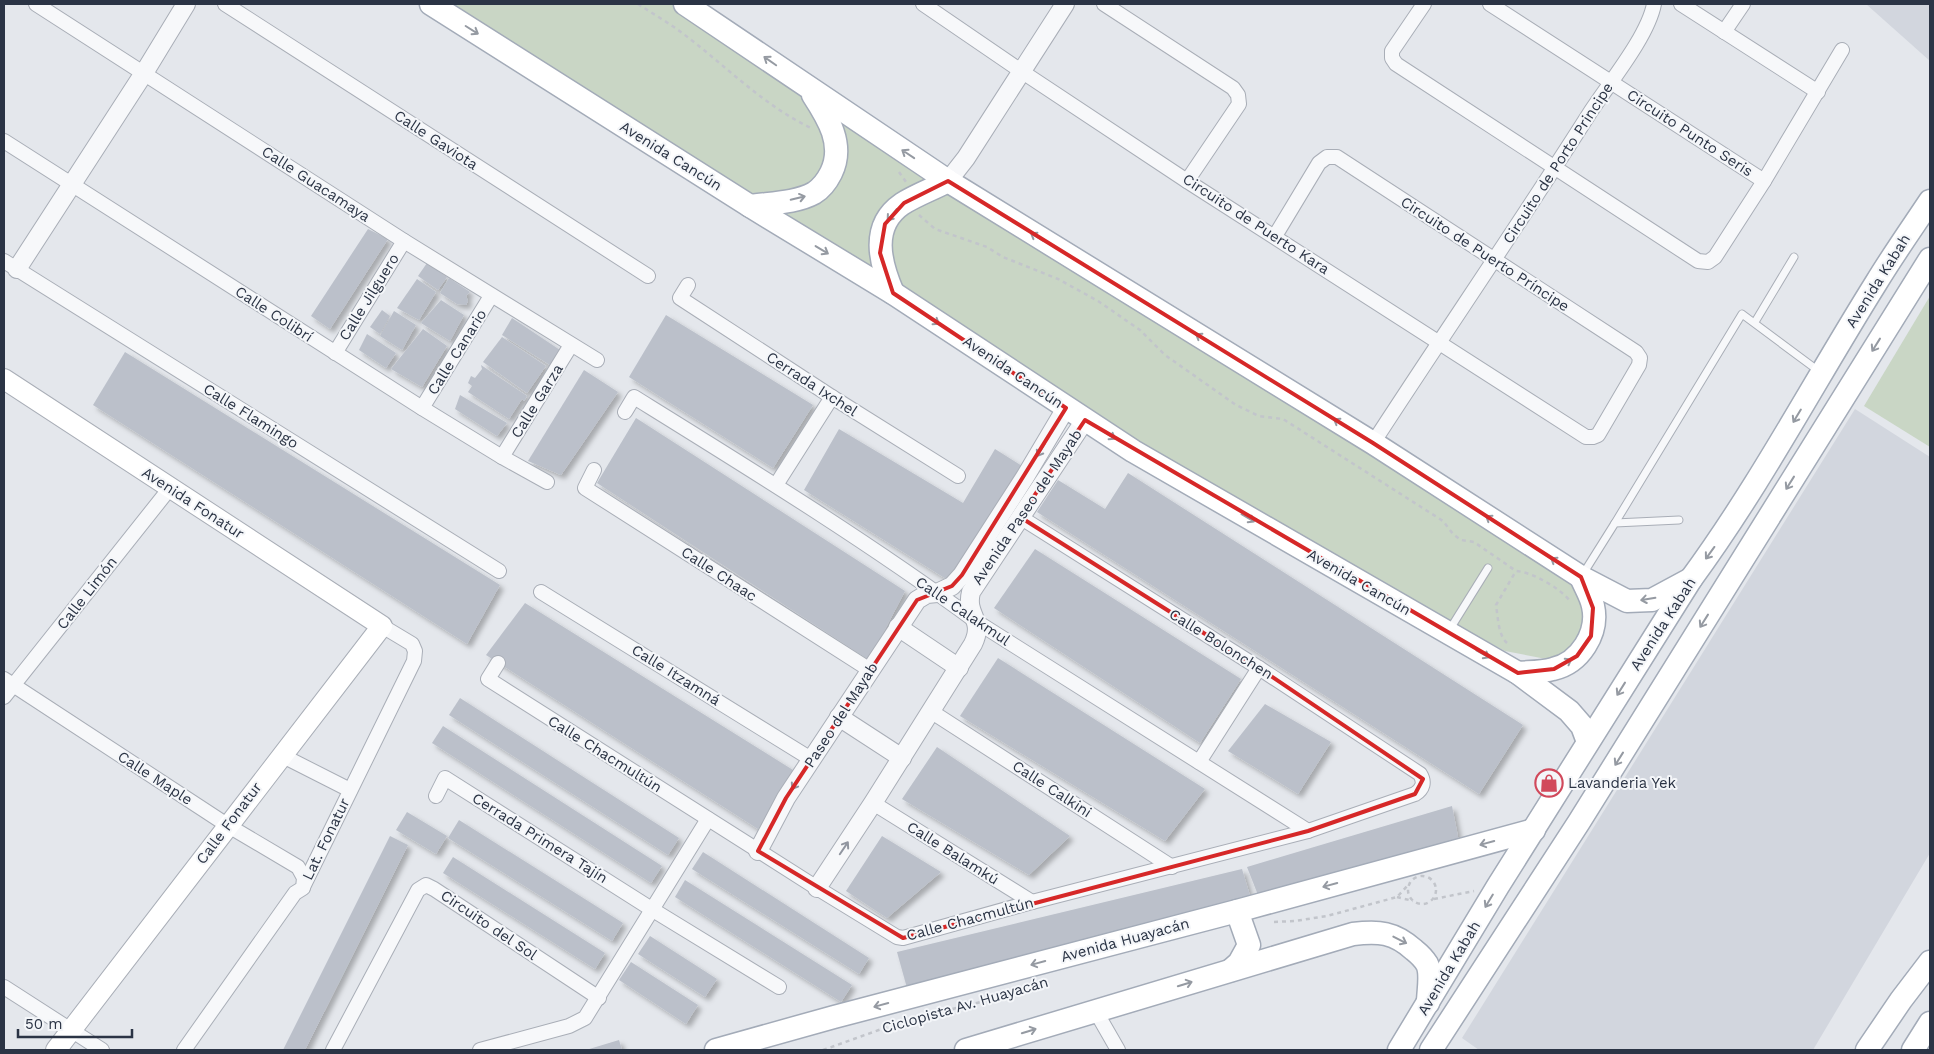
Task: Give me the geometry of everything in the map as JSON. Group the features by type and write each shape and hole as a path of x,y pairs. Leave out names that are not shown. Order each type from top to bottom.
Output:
{"main road":[{"name":"Avenida Cancún","path":"431,4 750,206 892,293 1133,451 1518,674 1569,710 1582,726 1588,742"},
{"path":"685,4 948,181 1373,443 1581,577 1627,601 1652,600 1691,579"},
{"path":"750,206 801,198 813,193 826,182 834,167 837,150 836,140 832,127 810,89"},
{"path":"892,293 883,270 880,243 882,232 889,216 904,203 948,181"},
{"name":"Avenida Kabah","path":"1399,1050 1588,742 1691,579 1720,538 1876,283 1930,201"},
{"path":"1822,374 1926,267"},
{"name":"Avenida Kabah","path":"1431,1050 1579,822 1926,267"},
{"name":"Avenida Fonatur","path":"4,379 382,626"},
{"path":"1518,674 1554,669 1567,663 1577,656 1591,636 1594,608 1581,577"},
{"name":"Calle Fonatur","path":"56,1050 227,825 382,626"},
{"name":"Avenida Huayacán","path":"716,1050 1534,830"},
{"path":"1231,970 1242,959 1249,945 1237,911"},
{"path":"966,1050 998,1046 1095,1010 1353,934 1374,932 1401,938 1428,965 1427,1005 1416,1050"},
{"path":"1867,1050 1901,1000 1929,964"},
{"path":"1882,1050 1929,964"},
{"path":"1913,1050 1929,1027"}],"street":[{"name":"Calle Guacamaya","path":"36,4 404,241 597,360"},
{"path":"10,265 72,185 186,4"},
{"name":"Calle Gaviota","path":"225,4 648,276"},
{"name":"Circuito de Puerto Kara","path":"923,4 1187,181 1586,437 1593,437"},
{"path":"948,181 966,158 1065,4"},
{"path":"1104,4 1233,88 1238,95 1239,104 1187,181"},
{"path":"1424,4 1392,50 1392,58 1396,64 1698,261 1708,262 1715,257 1764,181 1842,50"},
{"name":"Circuito Punto Seris","path":"1490,4 1764,181"},
{"name":"Circuito de Porto Principe","path":"1373,443 1639,40 1654,4"},
{"path":"1681,4 1818,92"},
{"path":"1724,32 1743,4"},
{"name":"Calle Colibrí","path":"4,141 422,408 547,482"},
{"name":"Circuito de Puerto Príncipe","path":"1275,236 1319,163 1327,158 1337,157 1636,352 1640,358 1639,365 1598,435 1593,437"},
{"name":"Calle Jilguero","path":"335,353 404,241"},
{"name":"Calle Flamingo","path":"10,265 498,571"},
{"name":"Cerrada Ixchel","path":"688,286 680,298 958,476"},
{"name":"Calle Canario","path":"422,408 491,296"},
{"name":"Calle Garza","path":"502,457 572,345"},
{"name":"Calle Calakmul","path":"625,412 634,397 776,486 937,593 977,622 1308,831"},
{"path":"776,486 832,397"},
{"name":"Avenida Paseo del Mayab","path":"937,593 952,586 962,575 1025,477 1066,408"},
{"name":"Avenida Paseo del Mayab","path":"977,622 968,603 971,592 1085,420"},
{"name":"Calle Chaac","path":"594,470 585,488 870,670"},
{"name":"Calle Limón","path":"4,697 9,682 170,488"},
{"name":"Calle Bolonchen","path":"1020,517 1258,668 1420,774"},
{"name":"Calle Itzamná","path":"542,592 811,759"},
{"name":"Paseo del Mayab","path":"758,851 786,798 916,600 926,594 937,593"},
{"path":"817,888 959,668 978,634 977,622"},
{"name":"Lat. Fonatur","path":"184,1050 304,883 414,661 415,651 412,644 382,626"},
{"path":"898,628 959,668"},
{"name":"Calle Chacmultún","path":"498,663 488,680 817,888 897,937 903,938 1032,902 1308,831 1415,794 1423,785 1423,779 1420,774"},
{"path":"1199,762 1258,668"},
{"name":"Calle Maple","path":"9,682 227,825 298,867 304,883"},
{"name":"Calle Calkini","path":"932,712 1172,867"},
{"path":"839,717 902,758"},
{"path":"281,755 350,790"},
{"name":"Cerrada Primera Tajín","path":"436,796 445,778 653,910"},
{"name":"Calle Balamkú","path":"873,803 1032,902"},
{"path":"480,1050 569,1026 585,1018 708,819"},
{"name":"Circuito del Sol","path":"333,1050 418,890 426,885 598,998"},
{"path":"653,910 779,987"},
{"path":"4,987 102,1050"},
{"path":"1095,1010 1118,1050"}],"lane":[{"path":"1754,322 1794,257"},
{"path":"1581,577 1742,314 1822,374"},
{"path":"1615,523 1679,520"},
{"path":"1447,634 1488,568"}],"path":[{"path":"638,4 690,38 756,95 794,120 836,140"},
{"path":"895,167 906,181 910,200 920,216 935,229 960,236 987,247 1002,257 1058,279 1098,301 1140,330 1165,355 1193,377 1236,405 1259,416 1283,419 1443,521 1453,534 1461,540 1474,542 1516,571 1525,571 1540,579 1566,596 1574,607"},
{"path":"1512,647 1504,641 1500,632 1496,605 1516,571"},
{"path":"1397,897 1417,877 1426,876 1436,886 1437,890 1434,899"},
{"path":"1410,883 1409,895 1414,901"},
{"path":"1269,922 1294,921 1327,916 1397,897 1422,904 1434,899 1498,886"},
{"name":"Ciclopista Av. Huayacán","path":"823,1050 904,1021 1021,992 1054,979"}],"highlighted area":[{"path":"948,181 1373,443 1581,577 1590,596 1593,608 1591,636 1577,656 1554,669 1518,673 1085,420 1020,517 1259,668 1423,779 1415,794 1308,831 903,938 758,851 786,798 917,600 952,586 962,575 1066,408 893,293 880,253 885,224 904,203"}],"shaded area":[{"path":"1866,4 1930,4 1930,61"},
{"path":"1855,409 1930,457 1930,853 1813,1050 1479,1050 1462,1038"}],"green space":[{"path":"431,4 685,4 1581,577 1593,608 1567,663 1505,651 1133,451"},
{"path":"1930,296 1930,447 1864,406"}],"building":[{"path":"368,229 388,239 330,329 311,316"},
{"path":"427,263 447,277 438,290 418,276"},
{"path":"449,278 470,292 466,296 468,301 466,305 457,304 440,293"},
{"path":"417,279 436,292 419,320 397,308"},
{"path":"441,300 464,315 450,341 421,323"},
{"path":"382,310 390,316 380,334 370,327"},
{"path":"394,311 416,325 402,350 380,336"},
{"path":"666,315 813,405 773,468 629,377"},
{"path":"512,318 560,350 550,365 502,335"},
{"path":"423,329 447,346 422,387 391,369"},
{"path":"367,334 396,353 386,368 359,350"},
{"path":"502,337 546,366 527,393 483,362"},
{"path":"125,352 500,585 467,644 93,405"},
{"path":"481,365 527,396 524,401 522,399 509,419 468,392 472,386 468,383 471,376 475,378 482,369"},
{"path":"584,370 618,392 561,475 528,461"},
{"path":"460,395 507,423 497,436 455,409"},
{"path":"636,418 905,591 869,660 597,483"},
{"path":"839,429 963,503 995,449 1022,466 951,582 804,490"},
{"path":"1128,473 1523,725 1479,794 1037,512 1058,480 1105,509"},
{"path":"1035,549 1241,679 1200,743 994,608"},
{"path":"525,603 793,770 758,829 486,655"},
{"path":"998,658 1205,789 1165,841 960,716"},
{"path":"460,698 679,838 668,855 449,715"},
{"path":"1265,704 1331,742 1298,794 1228,751"},
{"path":"443,726 662,866 651,883 432,743"},
{"path":"937,747 1070,836 1029,875 902,799"},
{"path":"1452,806 1459,842 1258,895 1247,867"},
{"path":"407,812 447,836 436,854 396,830"},
{"path":"459,820 623,923 612,941 448,838"},
{"path":"390,836 408,845 305,1050 283,1050"},
{"path":"882,836 941,872 887,918 846,891"},
{"path":"703,852 869,958 859,974 692,869"},
{"path":"453,857 605,953 595,969 443,873"},
{"path":"1242,869 1250,896 907,988 897,952"},
{"path":"685,880 852,985 841,1002 675,897"},
{"path":"650,936 717,979 705,997 638,954"},
{"path":"631,962 698,1005 686,1024 619,980"},
{"path":"619,1040 622,1050 586,1050"}],"place":[{"name":"Lavanderia Yek","path":"1549,783"}]}
